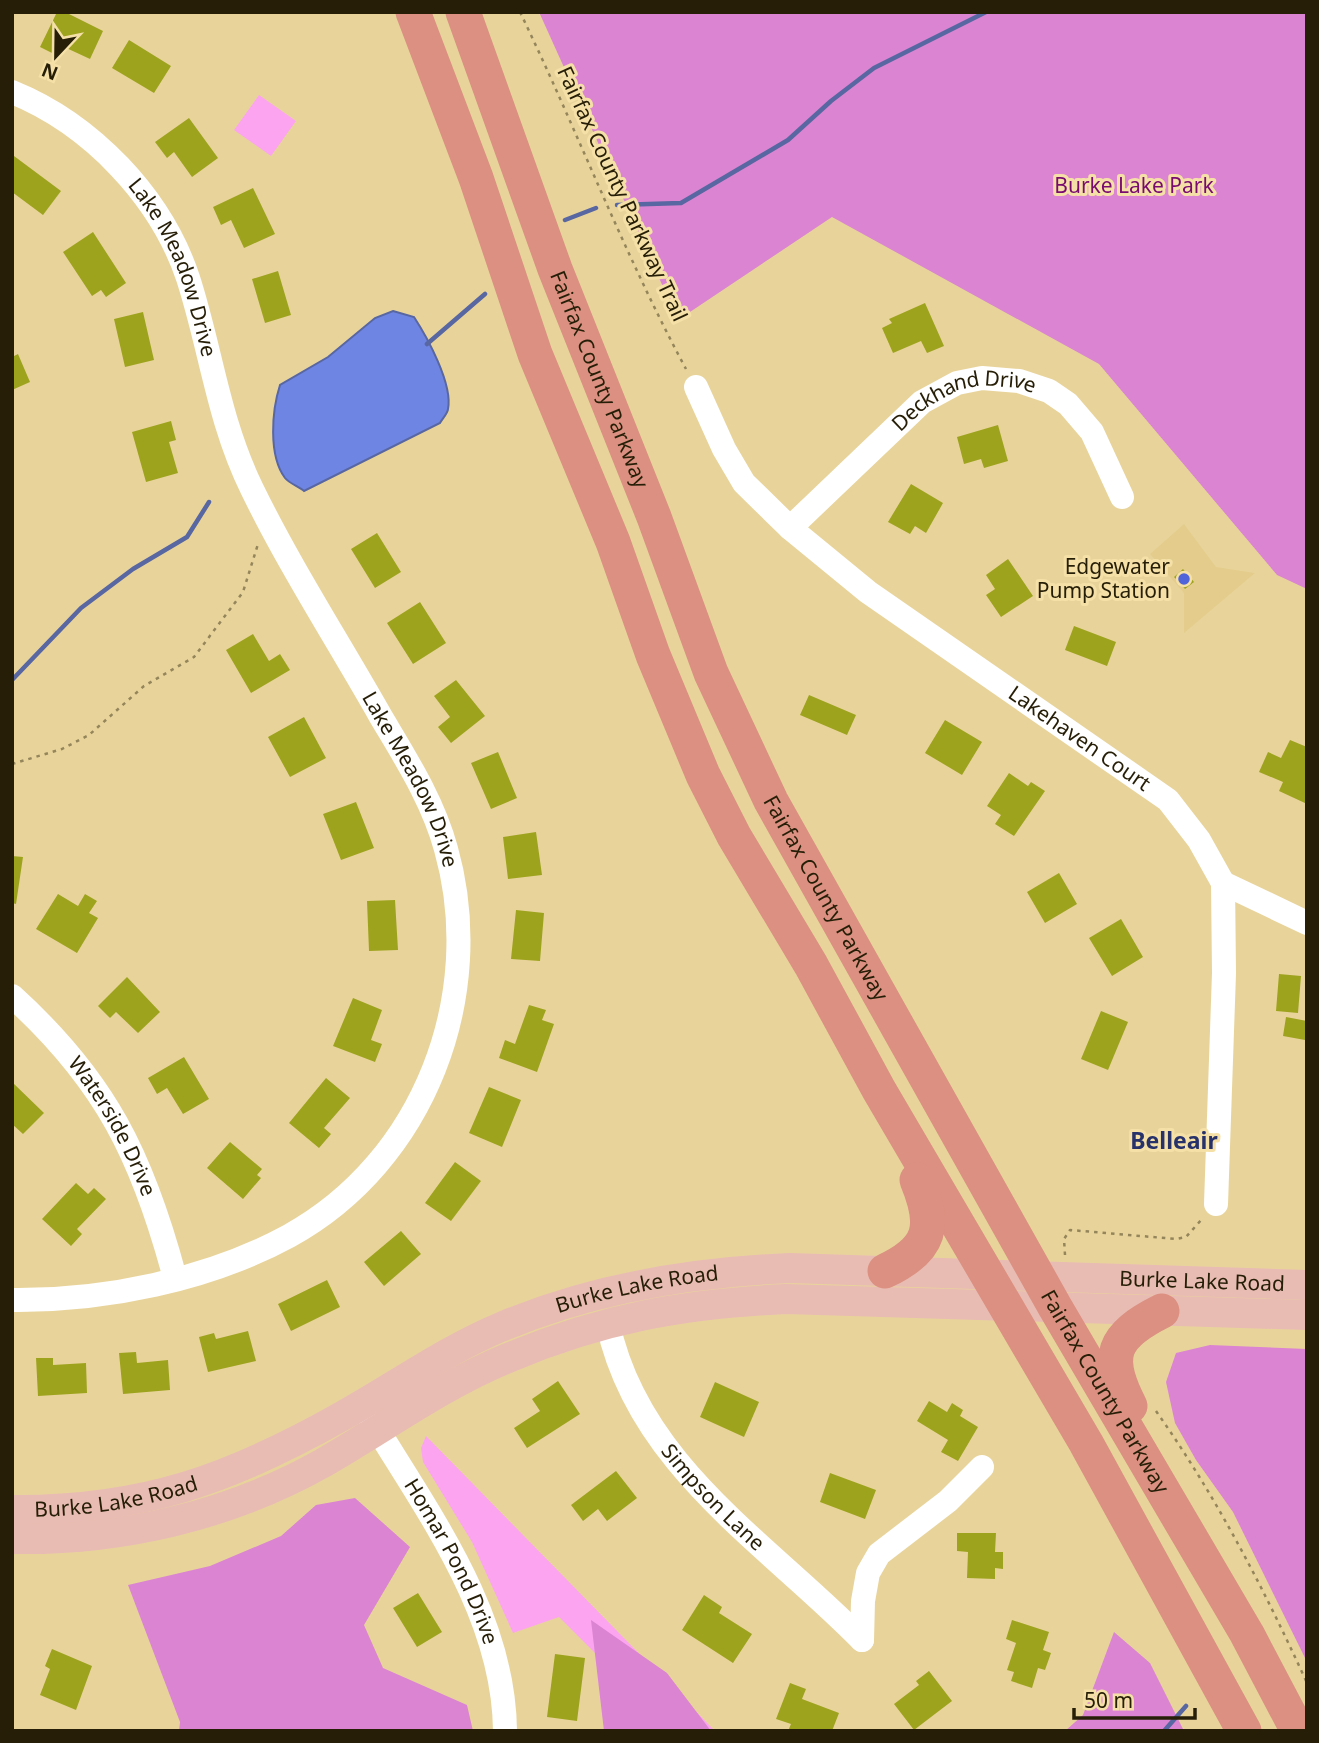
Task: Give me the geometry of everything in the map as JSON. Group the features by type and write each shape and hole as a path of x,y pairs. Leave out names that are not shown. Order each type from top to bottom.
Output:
{"highway":[{"name":"Fairfax County Parkway","path":"413,12 476,178 535,354 612,542 687,740 734,836 811,965 878,1090 1086,1443 1244,1731"},
{"name":"Fairfax County Parkway","path":"463,12 555,269 654,517 711,673 742,743 793,842 1051,1267 1055,1307 1247,1633 1298,1731"},
{"path":"878,1090 929,1212 928,1230 920,1247 907,1261 885,1271"},
{"path":"1162,1311 1133,1325 1121,1340 1115,1367 1116,1379 1168,1497"}],"main road":[{"name":"Burke Lake Road","path":"12,1510 124,1503 213,1480 258,1461 362,1405 442,1356 500,1327 637,1284 715,1271 790,1268 986,1275 1051,1267 1307,1285"},
{"name":"Burke Lake Road","path":"12,1539 87,1536 175,1522 271,1488 320,1465 458,1381 507,1358 639,1314 712,1303 786,1299 1307,1315"}],"street":[{"name":"Lake Meadow Drive","path":"12,92 46,109 90,139 132,182 168,234 190,287 223,419 249,482 432,809 446,846 456,894 460,958 457,986 444,1044 422,1097 391,1146 356,1187 337,1204 289,1236 225,1263 175,1278 73,1297 12,1300"},
{"name":"Deckhand Drive","path":"790,528 922,402 957,383 982,378 1029,384 1049,391 1068,404 1092,432 1122,497"},
{"name":"Lakehaven Court","path":"696,387 724,449 744,483 790,528 868,592 1168,800 1199,840 1223,883 1224,973 1216,1204"},
{"path":"1223,883 1307,923"},
{"name":"Waterside Drive","path":"12,996 59,1041 115,1118 144,1175 158,1214 175,1278"},
{"name":"Simpson Lane","path":"608,1324 626,1382 664,1447 705,1495 824,1602 862,1640 868,1573 879,1555 948,1501 982,1467"},
{"name":"Homar Pond Drive","path":"362,1405 466,1581 486,1624 499,1665 505,1731"}],"path":[{"name":"Fairfax County Parkway Trail","path":"520,12 569,116 607,208 696,387"},
{"path":"12,764 62,750 89,735 144,686 194,657 243,592 258,543 275,531"},
{"path":"1051,1267 1070,1230 1182,1238 1216,1204"},
{"path":"1153,1408 1212,1498 1268,1598 1307,1683"}],"shaded area":[{"path":"259,95 296,121 271,156 234,130"},
{"path":"1184,524 1216,567 1255,573 1184,633 1184,593 1150,554"},
{"path":"426,1436 715,1731 673,1731 559,1617 513,1633 472,1542 423,1462 421,1448"}],"green space":[{"name":"Burke Lake Park","path":"539,12 1307,12 1307,589 1277,575 1099,364 832,217 678,320"},
{"path":"1210,1345 1307,1349 1307,1662 1233,1512 1196,1460 1175,1423 1166,1382 1176,1353"},
{"path":"355,1498 410,1547 364,1625 383,1668 467,1705 473,1731 179,1731 180,1722 128,1585 210,1566 281,1536 316,1505"},
{"path":"591,1620 667,1673 711,1731 604,1731"},
{"path":"1114,1632 1150,1663 1184,1731 1065,1731 1083,1715"}],"water":[{"path":"393,311 414,317 426,336 447,387 447,412 440,423 304,491 285,478 276,457 273,432 280,385 328,357 375,318"}],"building":[{"path":"57,12 65,12 103,31 90,59 62,46 58,56 40,47"},
{"path":"129,40 171,66 154,93 112,68"},
{"path":"189,118 218,158 192,177 174,152 167,158 155,142"},
{"path":"14,156 61,191 43,215 12,192"},
{"path":"253,188 275,234 244,248 231,220 221,225 213,207"},
{"path":"93,232 126,283 106,297 101,290 92,296 63,252"},
{"path":"278,271 291,315 265,323 252,279"},
{"path":"925,303 944,346 927,353 921,341 893,353 882,328 892,323 889,319"},
{"path":"143,312 154,360 125,367 114,319"},
{"path":"18,354 30,382 12,390 12,357"},
{"path":"171,421 176,440 169,442 178,473 146,482 132,432"},
{"path":"998,425 1008,461 984,468 981,459 964,464 957,437"},
{"path":"911,484 943,503 926,533 915,526 910,534 888,522"},
{"path":"377,533 401,572 375,588 351,549"},
{"path":"1008,559 1033,596 1001,617 986,595 995,589 986,575"},
{"name":"Edgewater Pump Station","path":"1183,569 1194,582 1185,589 1174,577"},
{"path":"420,602 446,643 413,664 387,623"},
{"path":"1074,626 1116,642 1107,666 1065,650"},
{"path":"253,634 269,661 280,654 290,670 251,693 226,650"},
{"path":"456,680 485,716 451,743 438,727 450,717 434,696"},
{"path":"809,695 856,715 847,735 800,715"},
{"path":"304,717 326,758 290,777 268,737"},
{"path":"945,720 982,742 962,775 925,753"},
{"path":"1290,740 1307,747 1307,804 1279,791 1283,782 1259,772 1268,752 1281,758"},
{"path":"498,752 517,798 491,809 471,763"},
{"path":"1009,773 1028,786 1031,782 1045,791 1014,836 995,824 1001,815 987,806"},
{"path":"356,802 374,848 341,860 323,814"},
{"path":"536,832 542,875 508,879 503,837"},
{"path":"12,856 23,857 16,904 12,903"},
{"path":"1059,873 1077,904 1045,923 1027,892"},
{"path":"58,894 78,906 85,894 97,901 89,913 98,918 77,953 36,929"},
{"path":"395,900 398,950 369,951 367,901"},
{"path":"516,910 544,913 540,961 511,959"},
{"path":"1121,919 1143,957 1112,976 1089,938"},
{"path":"1279,974 1301,976 1298,1013 1276,1011"},
{"path":"127,977 160,1012 138,1033 116,1012 110,1018 98,1006"},
{"path":"353,998 382,1010 371,1040 382,1044 375,1062 333,1046"},
{"path":"529,1005 546,1010 542,1020 554,1024 537,1072 499,1058 505,1040 515,1044"},
{"path":"1101,1011 1128,1022 1108,1070 1081,1059"},
{"path":"1286,1017 1307,1021 1305,1040 1283,1036"},
{"path":"184,1057 209,1099 183,1114 167,1088 157,1094 148,1078"},
{"path":"326,1078 350,1098 324,1128 331,1134 319,1148 289,1123"},
{"path":"12,1082 44,1113 23,1134 12,1124"},
{"path":"489,1087 521,1100 502,1147 469,1133"},
{"path":"230,1142 262,1169 257,1175 261,1178 243,1199 207,1168"},
{"path":"455,1162 481,1181 451,1221 425,1203"},
{"path":"76,1183 88,1194 94,1188 106,1199 77,1229 82,1234 71,1246 42,1219"},
{"path":"401,1231 421,1254 384,1286 364,1262"},
{"path":"327,1280 340,1307 291,1331 278,1304"},
{"path":"248,1331 256,1361 208,1372 199,1337 214,1333 216,1339"},
{"path":"136,1352 137,1363 168,1360 170,1390 123,1394 119,1353"},
{"path":"36,1358 53,1358 53,1365 86,1363 87,1393 38,1396"},
{"path":"558,1381 580,1414 527,1448 514,1428 540,1411 532,1399"},
{"path":"715,1382 759,1402 744,1437 700,1417"},
{"path":"929,1401 947,1412 952,1403 963,1410 960,1416 978,1427 958,1461 941,1452 948,1440 917,1421"},
{"path":"616,1471 637,1498 607,1521 598,1509 583,1521 571,1505"},
{"path":"830,1473 876,1490 865,1519 820,1502"},
{"path":"957,1533 996,1533 995,1552 1003,1552 1003,1569 995,1568 995,1579 967,1578 968,1552 957,1551"},
{"path":"418,1593 442,1632 417,1647 393,1608"},
{"path":"704,1595 722,1607 719,1613 752,1634 733,1663 682,1630"},
{"path":"1012,1620 1049,1632 1043,1650 1051,1653 1045,1670 1038,1668 1032,1688 1011,1681 1014,1672 1007,1670 1016,1643 1006,1639"},
{"path":"52,1649 92,1666 76,1710 40,1695 50,1669 45,1666"},
{"path":"555,1654 585,1658 577,1721 547,1717"},
{"path":"929,1671 952,1701 914,1730 894,1704 919,1685 916,1681"},
{"path":"790,1683 806,1689 802,1699 839,1713 832,1731 788,1731 791,1724 776,1719"}],"waterway":[{"path":"617,205 681,203 788,140 831,101 874,68 986,12"},
{"path":"565,220 596,208"},
{"path":"427,344 485,294"},
{"path":"12,680 81,608 133,569 187,537 209,502"},
{"path":"1164,1731 1186,1706"}],"place":[{"name":"Edgewater Pump Station","path":"1184,579"}],"district":[{"name":"Belleair","path":"1174,1141"}]}
